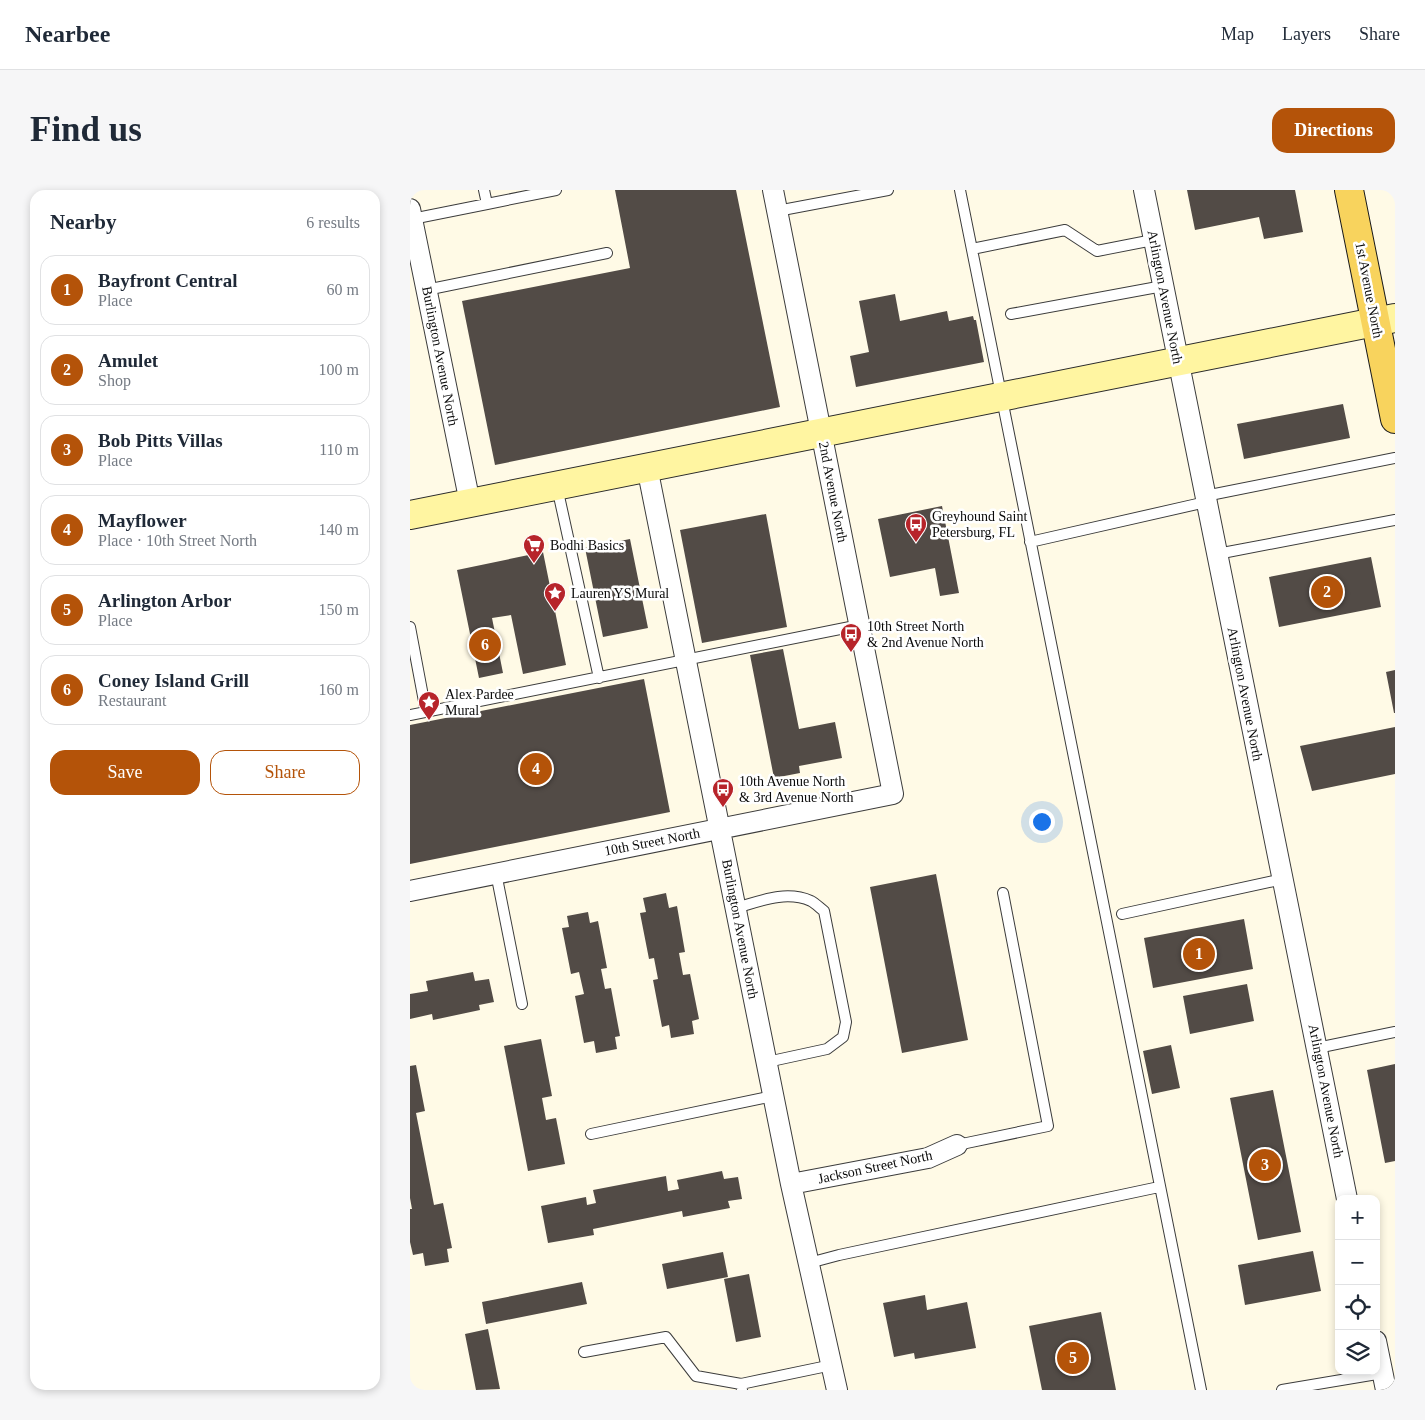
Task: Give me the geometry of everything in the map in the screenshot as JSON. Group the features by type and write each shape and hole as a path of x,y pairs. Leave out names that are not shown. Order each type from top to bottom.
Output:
{"main road":[{"name":"1st Avenue North","path":"1349,190 1385,320 1395,419"},
{"path":"410,515 1385,320"}],"street":[{"name":"2nd Avenue North","path":"773,190 894,794"},
{"name":"Arlington Avenue North","path":"1144,190 1347,1195"},
{"name":"Burlington Avenue North","path":"411,214 470,503"},
{"name":"Burlington Avenue North","path":"647,467 791,1184 837,1390"},
{"name":"10th Street North","path":"410,890 894,794"},
{"name":"Jackson Street North","path":"791,1184 928,1158 957,1145"},
{"path":"1380,1361 1384,1381"}],"lane":[{"path":"484,190 487,204"},
{"path":"411,214 487,204 556,190"},
{"path":"777,211 888,190"},
{"path":"960,190 1201,1390"},
{"path":"972,249 1065,230 1097,251 1154,240"},
{"path":"426,290 607,253"},
{"path":"1011,314 1163,286"},
{"path":"1030,542 1206,499 1395,458"},
{"path":"557,486 599,678"},
{"path":"1217,554 1395,520"},
{"path":"410,715 860,625"},
{"path":"410,627 426,712"},
{"path":"496,873 522,1004"},
{"path":"1122,914 1283,879"},
{"path":"957,1145 1048,1126 1003,893"},
{"path":"736,908 774,897 791,896 811,901 824,911 826,920 846,1022 842,1037 827,1049 767,1062"},
{"path":"1317,1048 1395,1032"},
{"path":"591,1134 773,1096"},
{"path":"809,1263 839,1254 1160,1188"},
{"path":"584,1352 666,1336 696,1376 742,1387 832,1365"},
{"path":"1282,1390 1384,1381"}],"building":[{"path":"615,190 736,190 780,407 495,465 462,301 630,268"},
{"path":"1187,190 1295,190 1303,232 1264,239 1259,217 1195,230"},
{"path":"895,294 900,321 947,311 949,321 973,316 974,320 976,320 984,362 856,387 850,356 869,352 859,301"},
{"path":"1343,404 1350,438 1244,459 1237,424"},
{"name":"Greyhound Saint Petersburg, FL","path":"942,506 959,593 940,596 935,568 890,577 878,519"},
{"path":"766,514 787,627 702,643 680,530"},
{"path":"630,539 648,628 603,637 585,548"},
{"path":"543,552 566,665 523,674 511,615 492,618 503,673 479,678 457,570"},
{"path":"1371,557 1381,607 1279,627 1269,577"},
{"path":"783,649 799,729 835,722 842,758 799,766 800,773 774,778 750,655"},
{"path":"1395,670 1395,713 1394,713 1386,672"},
{"path":"644,679 670,812 410,864 410,725"},
{"path":"1395,727 1395,774 1312,791 1300,746"},
{"path":"936,874 968,1040 902,1053 870,887"},
{"path":"666,893 669,908 677,906 685,952 679,953 683,975 690,974 699,1019 692,1021 694,1034 671,1038 669,1025 662,1027 653,980 658,979 654,958 649,959 640,913 646,912 643,898"},
{"path":"588,912 590,923 598,921 607,968 601,969 605,989 611,988 620,1036 615,1037 617,1049 596,1053 594,1041 584,1043 575,996 584,994 579,972 571,974 562,928 569,927 567,916"},
{"path":"1244,919 1253,969 1153,988 1144,938"},
{"path":"473,972 475,981 489,979 494,1002 479,1005 480,1010 433,1020 432,1014 410,1019 410,994 428,991 426,981"},
{"path":"1247,984 1254,1021 1190,1034 1183,996"},
{"path":"541,1039 552,1096 542,1098 546,1120 556,1118 565,1164 528,1171 504,1046"},
{"path":"1171,1045 1180,1088 1152,1094 1143,1051"},
{"path":"1395,1064 1395,1161 1385,1163 1367,1070"},
{"path":"416,1065 425,1111 416,1113 434,1205 443,1203 452,1248 447,1249 449,1262 425,1266 423,1253 413,1255 410,1242 410,1209 412,1209 410,1198 410,1066"},
{"path":"1273,1090 1301,1232 1258,1240 1230,1098"},
{"path":"722,1171 724,1179 738,1177 742,1199 728,1201 730,1208 683,1217 682,1211 593,1229 594,1235 548,1243 541,1206 586,1197 587,1205 596,1203 593,1190 666,1176 668,1191 679,1189 677,1180"},
{"path":"1313,1251 1321,1291 1245,1305 1238,1265"},
{"path":"723,1252 728,1277 667,1289 662,1264"},
{"path":"749,1274 761,1337 736,1342 724,1279"},
{"path":"582,1282 587,1304 486,1324 482,1302"},
{"path":"925,1295 927,1310 967,1302 976,1348 915,1359 914,1353 894,1357 883,1303"},
{"path":"1101,1312 1116,1390 1042,1390 1029,1326"},
{"path":"488,1329 500,1389 476,1390 465,1334"}],"place":[{"name":"Greyhound Saint Petersburg, FL","path":"916,543"},
{"name":"Bodhi Basics","path":"534,564"},
{"name":"Amulet","path":"1327,592"},
{"name":"Lauren YS Mural","path":"555,612"},
{"name":"Coney Island Grill","path":"485,645"},
{"name":"10th Street North & 2nd Avenue North","path":"851,653"},
{"name":"Alex Pardee Mural","path":"429,721"},
{"name":"Mayflower","path":"536,769"},
{"name":"10th Avenue North & 3rd Avenue North","path":"723,808"},
{"name":"Bayfront Central","path":"1199,954"},
{"name":"Bob Pitts Villas","path":"1265,1165"},
{"name":"Arlington Arbor","path":"1073,1358"}]}
